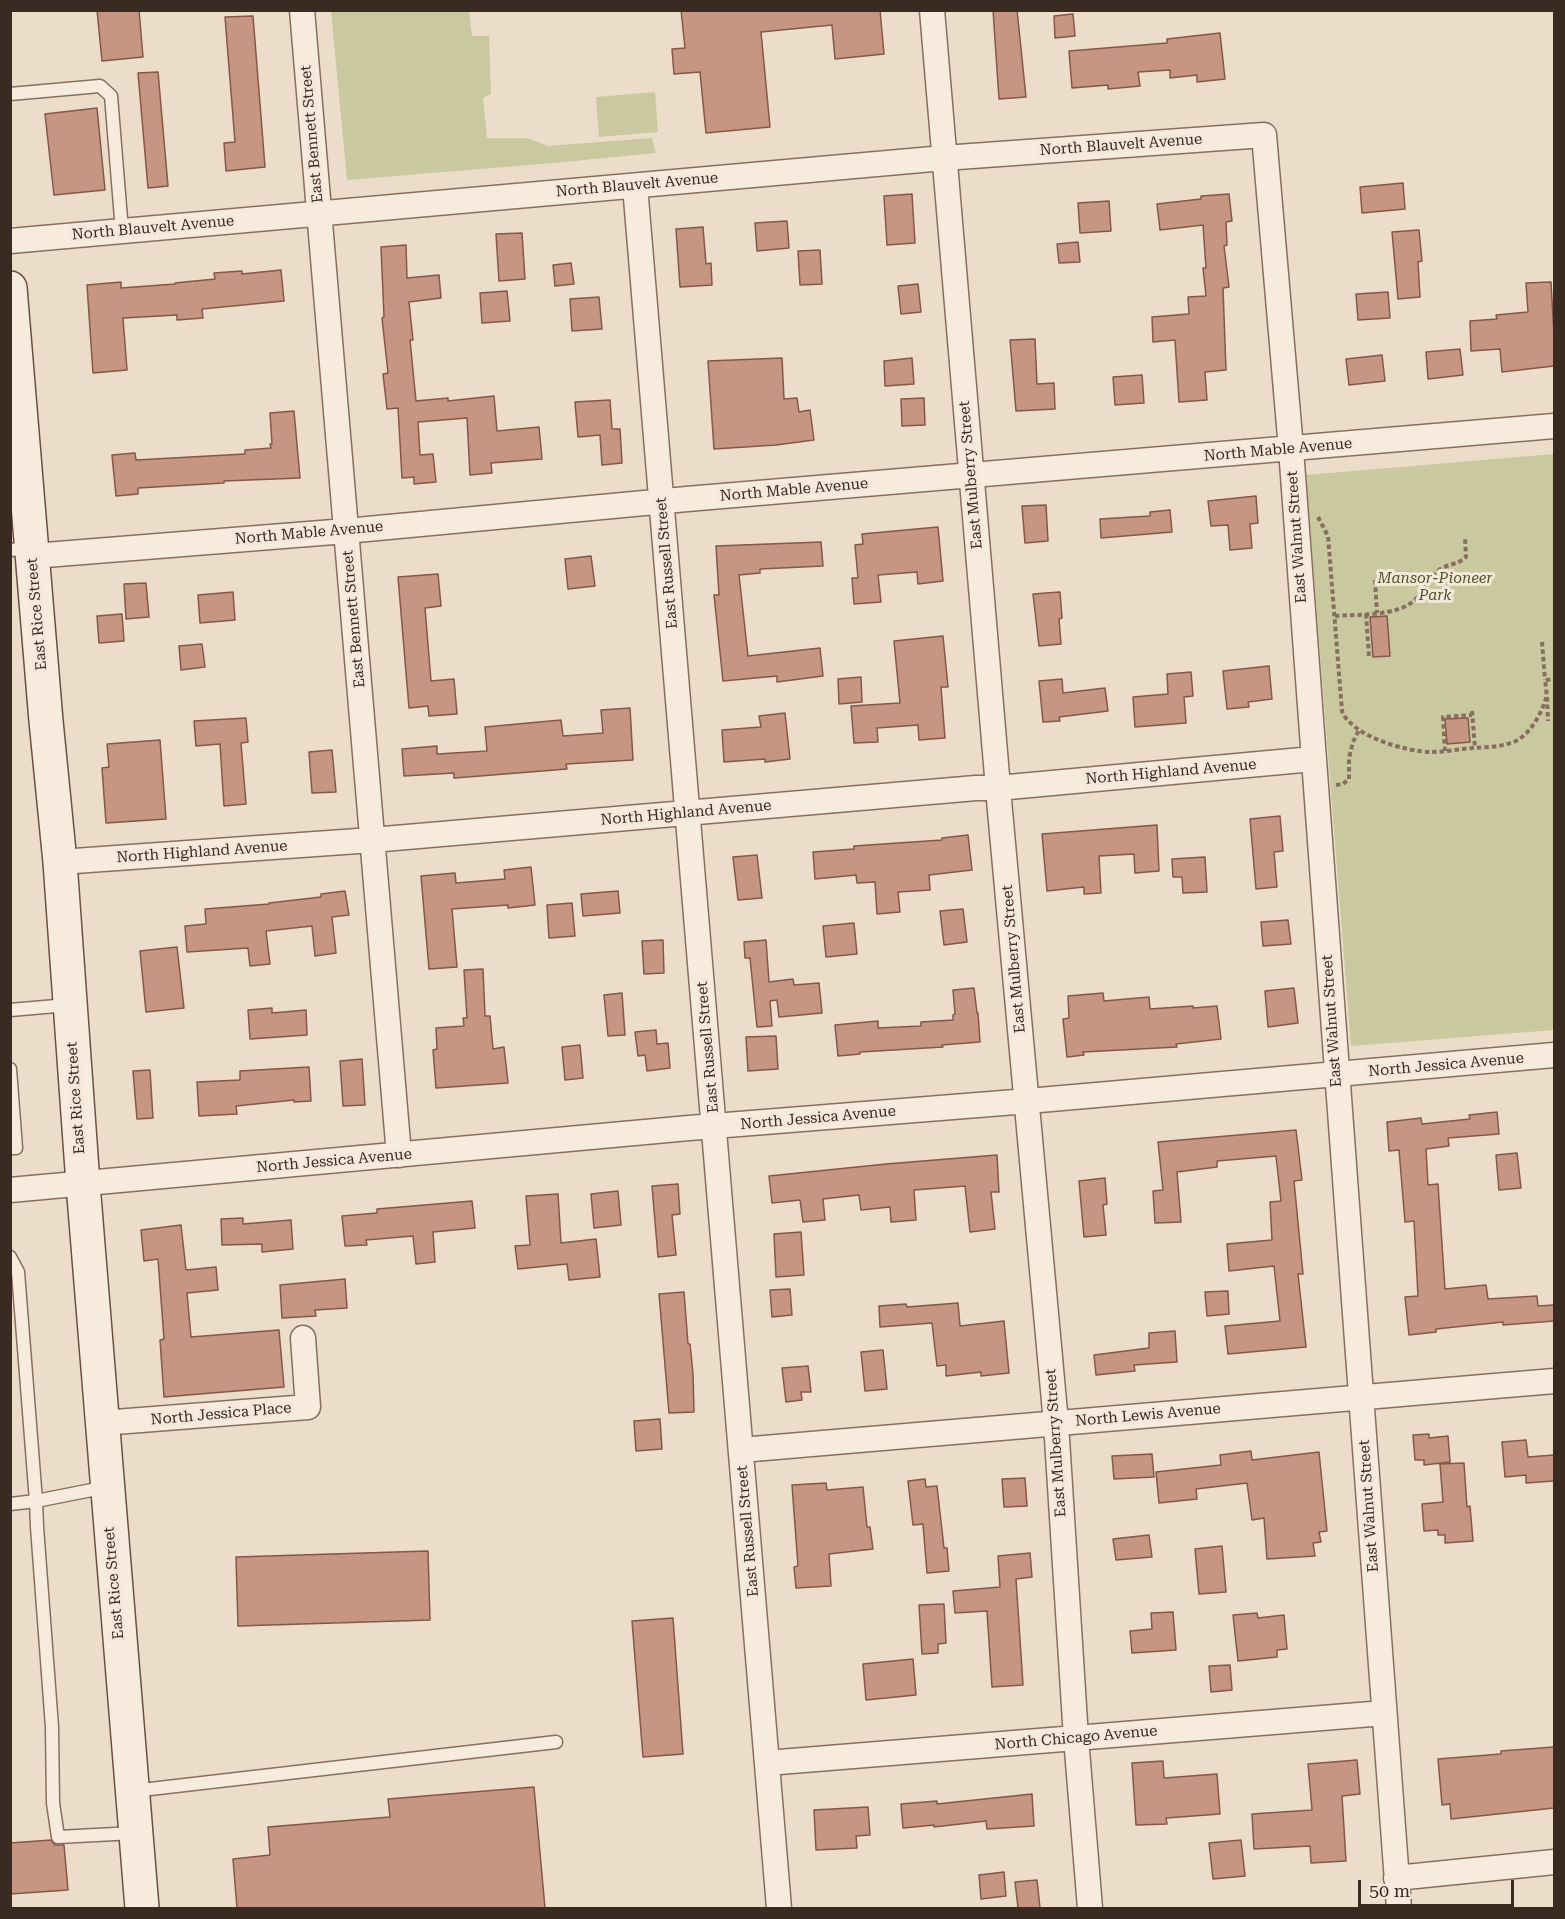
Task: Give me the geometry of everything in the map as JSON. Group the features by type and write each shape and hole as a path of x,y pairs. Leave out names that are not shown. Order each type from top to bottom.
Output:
{"main road":[{"name":"East Rice Street","path":"10,288 25,551 46,721 60,862 83,1184 142,1908"}],"street":[{"name":"East Bennett Street","path":"302,10 399,1155"},
{"name":"East Mulberry Street","path":"932,10 1056,1423 1076,1738 1090,1908"},
{"name":"North Blauvelt Avenue","path":"10,241 944,158 1264,135"},
{"name":"East Walnut Street","path":"1264,135 1291,449 1399,1908"},
{"name":"East Russell Street","path":"635,186 779,1908"},
{"name":"North Mable Avenue","path":"25,551 346,531 662,501 1554,426"},
{"name":"North Highland Avenue","path":"60,862 372,840 964,789 999,788 1313,759"},
{"name":"North Jessica Avenue","path":"83,1184 714,1126 1554,1055"},
{"path":"10,1190 83,1184"},
{"name":"North Jessica Place","path":"102,1423 308,1407 303,1338"},
{"name":"North Lewis Avenue","path":"741,1450 1554,1382"},
{"name":"North Chicago Avenue","path":"767,1763 1384,1713"},
{"path":"1396,1878 1554,1862"}],"lane":[{"path":"10,94 100,86 111,96 122,231"},
{"path":"10,1010 69,1004"},
{"path":"10,1069 16,1148 10,1148"},
{"path":"10,1257 18,1272 52,1727 53,1803 58,1837 136,1832"},
{"path":"10,1503 36,1501 107,1487"},
{"path":"132,1791 556,1742"}],"path":[{"path":"1316,513 1328,536 1342,711 1348,723 1400,747 1431,752 1506,745 1518,740 1530,729 1547,696"},
{"path":"1335,616 1403,609 1418,597 1430,578 1441,569 1466,557 1465,538"},
{"path":"1375,580 1377,613"},
{"path":"1366,614 1369,657"},
{"path":"1542,642 1548,721"},
{"path":"1545,680 1554,679"},
{"path":"1444,751 1443,717 1472,713 1475,748"},
{"path":"1315,788 1343,784 1348,779 1349,758 1359,730"}],"green space":[{"path":"331,11 469,11 472,36 489,36 491,94 483,98 487,138 527,138 548,146 652,138 656,153 347,180"},
{"path":"655,92 658,132 599,137 596,97"},
{"name":"Mansor-Pioneer Park","path":"1554,454 1554,1030 1351,1046 1306,475"}],"building":[{"path":"97,10 139,10 143,57 102,61"},
{"path":"681,10 880,10 884,54 835,59 832,25 761,32 770,127 706,133 700,72 674,74 672,49 685,48"},
{"path":"993,10 1017,10 1026,97 999,99"},
{"path":"1073,14 1075,36 1055,38 1054,16"},
{"path":"253,16 265,167 226,171 224,143 235,142 225,17"},
{"path":"1220,33 1225,79 1197,82 1197,75 1170,78 1170,70 1138,72 1140,86 1108,89 1108,85 1072,88 1069,51 1167,43 1167,39"},
{"path":"158,72 168,186 148,188 138,73"},
{"path":"97,108 105,190 54,195 45,114"},
{"path":"1403,183 1405,209 1362,213 1360,187"},
{"path":"912,194 915,243 887,245 884,196"},
{"path":"1229,194 1232,221 1226,222 1227,245 1224,246 1229,287 1223,288 1226,370 1205,372 1207,400 1179,402 1175,340 1153,342 1152,317 1189,314 1188,297 1206,296 1203,268 1206,268 1203,225 1160,230 1157,204 1201,199 1201,196"},
{"path":"1109,201 1111,231 1080,233 1078,203"},
{"path":"787,221 789,248 757,251 755,223"},
{"path":"703,227 706,264 711,263 712,285 680,287 676,229"},
{"path":"1419,230 1422,261 1418,262 1420,297 1398,299 1392,232"},
{"path":"522,233 525,279 499,281 496,234"},
{"path":"1078,242 1080,262 1059,263 1057,244"},
{"path":"406,245 407,278 439,275 441,298 409,302 416,401 448,398 448,401 494,396 497,431 539,427 542,459 491,463 492,473 470,475 467,418 418,422 420,455 433,454 436,482 414,484 414,477 402,478 398,408 387,409 383,374 388,373 382,318 384,317 381,247"},
{"path":"820,250 822,284 800,285 798,251"},
{"path":"571,263 574,284 555,286 553,265"},
{"path":"281,270 284,301 202,309 203,318 177,320 177,315 123,318 127,370 93,373 87,285 121,282 121,288 175,284 215,279 214,273 242,271 242,274"},
{"path":"1551,282 1554,366 1502,372 1500,349 1471,351 1470,321 1497,319 1496,315 1528,312 1526,283"},
{"path":"918,284 921,312 901,314 898,286"},
{"path":"507,291 510,321 482,323 480,293"},
{"path":"1388,292 1390,318 1358,320 1356,294"},
{"path":"599,297 602,329 572,331 570,299"},
{"path":"1035,339 1037,384 1054,383 1055,409 1016,411 1010,340"},
{"path":"1460,349 1463,375 1428,379 1426,352"},
{"path":"1382,355 1385,381 1349,385 1346,359"},
{"path":"782,358 784,399 797,398 799,412 810,410 814,440 714,449 708,361"},
{"path":"912,358 914,384 885,386 884,361"},
{"path":"1142,375 1144,403 1115,405 1113,377"},
{"path":"924,398 925,425 902,426 901,399"},
{"path":"610,400 612,429 620,429 622,463 602,465 600,435 578,437 575,402"},
{"path":"294,411 300,478 138,488 138,494 116,496 112,455 135,453 136,460 245,454 245,450 271,448 270,413"},
{"path":"1256,496 1258,523 1250,524 1252,548 1230,550 1228,525 1211,526 1208,501"},
{"path":"1046,505 1048,541 1025,543 1022,506"},
{"path":"1170,510 1172,532 1101,538 1100,519 1150,516 1150,512"},
{"path":"938,527 943,581 918,584 917,572 878,575 881,602 854,604 852,578 858,578 855,545 863,544 862,534"},
{"path":"821,542 823,566 760,569 760,573 739,575 748,656 820,648 823,676 777,682 777,676 723,681 714,595 719,595 716,546"},
{"path":"591,556 595,586 568,589 565,559"},
{"path":"438,574 441,606 425,608 431,681 454,679 457,714 429,716 428,706 409,708 398,577"},
{"path":"146,583 149,617 126,619 124,584"},
{"path":"233,592 235,620 200,623 198,595"},
{"path":"1060,592 1061,644 1039,646 1033,594"},
{"path":"122,614 124,641 99,643 97,616"},
{"path":"1387,616 1390,656 1373,657 1370,617"},
{"path":"943,636 948,687 941,687 945,738 919,740 918,725 877,728 878,742 854,743 851,706 900,703 894,641"},
{"path":"202,644 205,667 181,670 179,646"},
{"path":"1269,666 1272,699 1248,702 1249,707 1227,709 1223,671"},
{"path":"1191,672 1193,696 1184,697 1186,723 1135,727 1133,697 1168,694 1167,674"},
{"path":"861,677 862,702 839,704 838,679"},
{"path":"1062,679 1063,693 1105,688 1108,711 1059,717 1060,721 1043,722 1039,681"},
{"path":"630,708 633,760 566,764 567,769 454,778 454,773 404,776 402,749 437,746 437,754 487,751 485,727 561,720 563,736 603,733 601,710"},
{"path":"785,713 790,759 765,762 765,759 724,762 722,730 761,727 759,716"},
{"path":"246,718 248,742 241,743 246,804 224,806 220,744 196,746 194,721"},
{"path":"1468,718 1470,742 1447,744 1445,719"},
{"path":"160,740 166,819 106,823 102,768 109,767 107,744"},
{"path":"332,750 336,792 312,793 309,752"},
{"path":"1280,816 1283,851 1274,852 1277,887 1256,889 1250,819"},
{"path":"1157,825 1159,871 1135,873 1134,854 1099,856 1101,893 1084,894 1084,887 1047,891 1042,834"},
{"path":"968,835 972,870 929,875 930,890 898,892 900,912 877,914 875,882 857,883 856,875 815,879 813,852 854,849 854,846 942,840 942,838"},
{"path":"757,855 762,898 738,900 733,857"},
{"path":"1205,857 1207,892 1183,893 1182,877 1173,877 1172,859"},
{"path":"531,867 535,905 452,909 457,967 429,969 421,876 455,873 456,883 505,879 504,870"},
{"path":"345,891 349,915 332,917 336,953 315,956 312,926 266,931 270,964 250,966 248,948 187,952 185,926 206,924 205,909 269,904 321,897 321,894"},
{"path":"618,891 620,913 583,916 581,894"},
{"path":"572,903 575,936 549,938 547,905"},
{"path":"963,909 967,942 944,945 940,911"},
{"path":"1288,920 1291,944 1263,946 1261,922"},
{"path":"854,923 857,954 826,957 823,926"},
{"path":"663,940 664,973 644,974 642,941"},
{"path":"766,940 769,982 793,979 794,985 819,983 822,1013 779,1017 777,1000 770,1001 772,1026 757,1027 750,958 745,958 744,942"},
{"path":"177,947 184,1008 146,1012 140,951"},
{"path":"483,969 485,1016 490,1016 493,1049 504,1047 508,1083 436,1088 433,1050 437,1049 436,1028 464,1026 463,1018 467,1018 464,970"},
{"path":"974,988 980,1042 942,1045 943,1047 860,1052 860,1054 838,1056 835,1025 878,1021 878,1028 921,1026 921,1022 953,1020 955,1014 953,990"},
{"path":"1294,988 1298,1023 1268,1027 1265,991"},
{"path":"622,993 625,1035 608,1036 604,995"},
{"path":"1103,993 1104,1001 1149,997 1150,1009 1217,1006 1221,1039 1176,1044 1177,1047 1083,1052 1084,1055 1067,1057 1063,1019 1069,1018 1068,996"},
{"path":"272,1008 272,1013 306,1010 307,1035 250,1039 248,1010"},
{"path":"656,1030 657,1044 668,1043 670,1068 647,1071 645,1055 638,1056 635,1032"},
{"path":"776,1036 778,1069 748,1071 746,1037"},
{"path":"580,1045 583,1078 565,1080 562,1047"},
{"path":"362,1059 365,1105 343,1106 340,1061"},
{"path":"309,1067 311,1101 294,1102 294,1100 236,1106 237,1114 199,1116 197,1082 240,1080 240,1071"},
{"path":"150,1070 153,1118 137,1119 133,1071"},
{"path":"1497,1112 1499,1134 1448,1138 1449,1146 1426,1149 1428,1185 1438,1184 1445,1289 1486,1285 1488,1299 1537,1296 1538,1306 1554,1305 1554,1321 1503,1325 1503,1322 1436,1329 1436,1332 1409,1335 1405,1297 1418,1296 1414,1221 1405,1222 1399,1150 1389,1151 1387,1122 1421,1118 1422,1124 1470,1119 1469,1115"},
{"path":"1296,1130 1302,1180 1294,1181 1303,1274 1298,1274 1306,1347 1228,1354 1225,1326 1280,1321 1274,1266 1229,1271 1227,1244 1272,1240 1270,1202 1281,1201 1276,1156 1217,1161 1217,1167 1177,1172 1181,1222 1155,1223 1153,1191 1163,1190 1158,1142"},
{"path":"1517,1153 1521,1188 1499,1190 1496,1155"},
{"path":"997,1155 999,1192 991,1192 995,1229 970,1232 965,1186 914,1190 916,1220 891,1222 890,1207 861,1210 859,1195 823,1199 825,1220 803,1222 800,1200 772,1203 769,1176"},
{"path":"1105,1178 1107,1204 1103,1205 1106,1235 1084,1237 1079,1181"},
{"path":"678,1184 680,1214 672,1215 676,1255 658,1257 652,1186"},
{"path":"618,1191 621,1225 594,1228 591,1194"},
{"path":"558,1194 561,1243 596,1239 600,1277 569,1280 567,1264 518,1269 515,1246 530,1245 526,1196"},
{"path":"472,1201 475,1228 433,1232 435,1262 416,1264 413,1236 366,1240 367,1245 345,1246 342,1216 377,1213 377,1209"},
{"path":"243,1218 243,1224 291,1220 293,1249 262,1252 262,1244 222,1245 221,1219"},
{"path":"181,1225 186,1270 216,1267 218,1290 187,1293 191,1337 279,1330 284,1387 164,1397 160,1340 164,1339 158,1259 144,1261 141,1230"},
{"path":"801,1232 804,1275 776,1277 774,1234"},
{"path":"345,1279 347,1308 315,1310 316,1316 282,1318 280,1285"},
{"path":"790,1289 792,1315 772,1317 770,1290"},
{"path":"1228,1291 1229,1314 1207,1316 1205,1292"},
{"path":"684,1292 693,1374 694,1412 669,1413 659,1294"},
{"path":"958,1303 960,1326 1004,1321 1009,1373 981,1376 981,1372 946,1376 946,1365 937,1366 932,1323 880,1327 879,1306 906,1304 907,1307"},
{"path":"1175,1331 1177,1362 1134,1365 1135,1371 1096,1375 1094,1355 1149,1348 1149,1333"},
{"path":"883,1350 887,1389 865,1391 861,1352"},
{"path":"808,1366 811,1392 801,1392 802,1400 786,1402 782,1368"},
{"path":"660,1419 662,1449 636,1451 634,1421"},
{"path":"1429,1434 1429,1438 1448,1436 1450,1462 1424,1465 1424,1460 1415,1460 1413,1435"},
{"path":"1526,1440 1528,1457 1554,1455 1554,1481 1526,1483 1526,1475 1505,1477 1502,1442"},
{"path":"1251,1451 1252,1460 1319,1452 1327,1531 1319,1532 1321,1542 1313,1543 1315,1556 1267,1559 1264,1518 1252,1520 1247,1483 1196,1489 1197,1499 1159,1503 1156,1472 1221,1465 1220,1455"},
{"path":"1152,1454 1154,1477 1114,1479 1112,1456"},
{"path":"1464,1463 1467,1507 1470,1506 1473,1541 1445,1543 1445,1535 1438,1535 1438,1530 1424,1531 1422,1504 1443,1502 1440,1464"},
{"path":"1025,1478 1027,1506 1004,1507 1002,1479"},
{"path":"925,1479 926,1487 937,1486 949,1571 927,1573 923,1524 913,1525 908,1481"},
{"path":"826,1483 827,1490 863,1487 867,1527 870,1527 873,1549 829,1554 831,1586 796,1588 794,1567 798,1566 792,1485"},
{"path":"1149,1535 1152,1557 1116,1560 1113,1539"},
{"path":"1222,1546 1226,1592 1199,1594 1195,1549"},
{"path":"428,1551 430,1620 238,1626 236,1557"},
{"path":"1030,1553 1032,1577 1016,1579 1023,1685 992,1687 987,1611 955,1613 953,1591 1000,1587 998,1556"},
{"path":"944,1604 946,1643 938,1644 938,1653 922,1654 919,1605"},
{"path":"1173,1612 1176,1650 1132,1653 1130,1631 1152,1629 1151,1613"},
{"path":"1257,1613 1258,1618 1284,1615 1287,1649 1277,1650 1277,1657 1238,1661 1233,1615"},
{"path":"673,1618 683,1754 643,1757 632,1621"},
{"path":"913,1659 916,1695 866,1700 863,1664"},
{"path":"1230,1665 1232,1690 1211,1692 1209,1666"},
{"path":"1554,1747 1554,1808 1451,1819 1450,1804 1442,1805 1438,1759"},
{"path":"1357,1760 1360,1794 1342,1796 1346,1861 1311,1863 1310,1846 1254,1849 1252,1814 1312,1810 1308,1764"},
{"path":"1163,1761 1164,1778 1217,1774 1220,1814 1166,1818 1167,1824 1136,1825 1132,1763"},
{"path":"534,1787 545,1908 237,1908 233,1859 270,1855 268,1827 390,1817 388,1799"},
{"path":"1032,1794 1034,1826 987,1829 986,1821 903,1828 901,1804 937,1801 937,1804"},
{"path":"868,1807 870,1835 856,1836 857,1848 816,1850 814,1810"},
{"path":"51,1840 55,1845 64,1845 68,1890 10,1894 10,1843"},
{"path":"1241,1840 1245,1876 1213,1879 1209,1843"},
{"path":"1004,1872 1006,1896 981,1899 979,1875"},
{"path":"1037,1880 1040,1908 1018,1908 1015,1882"}]}
